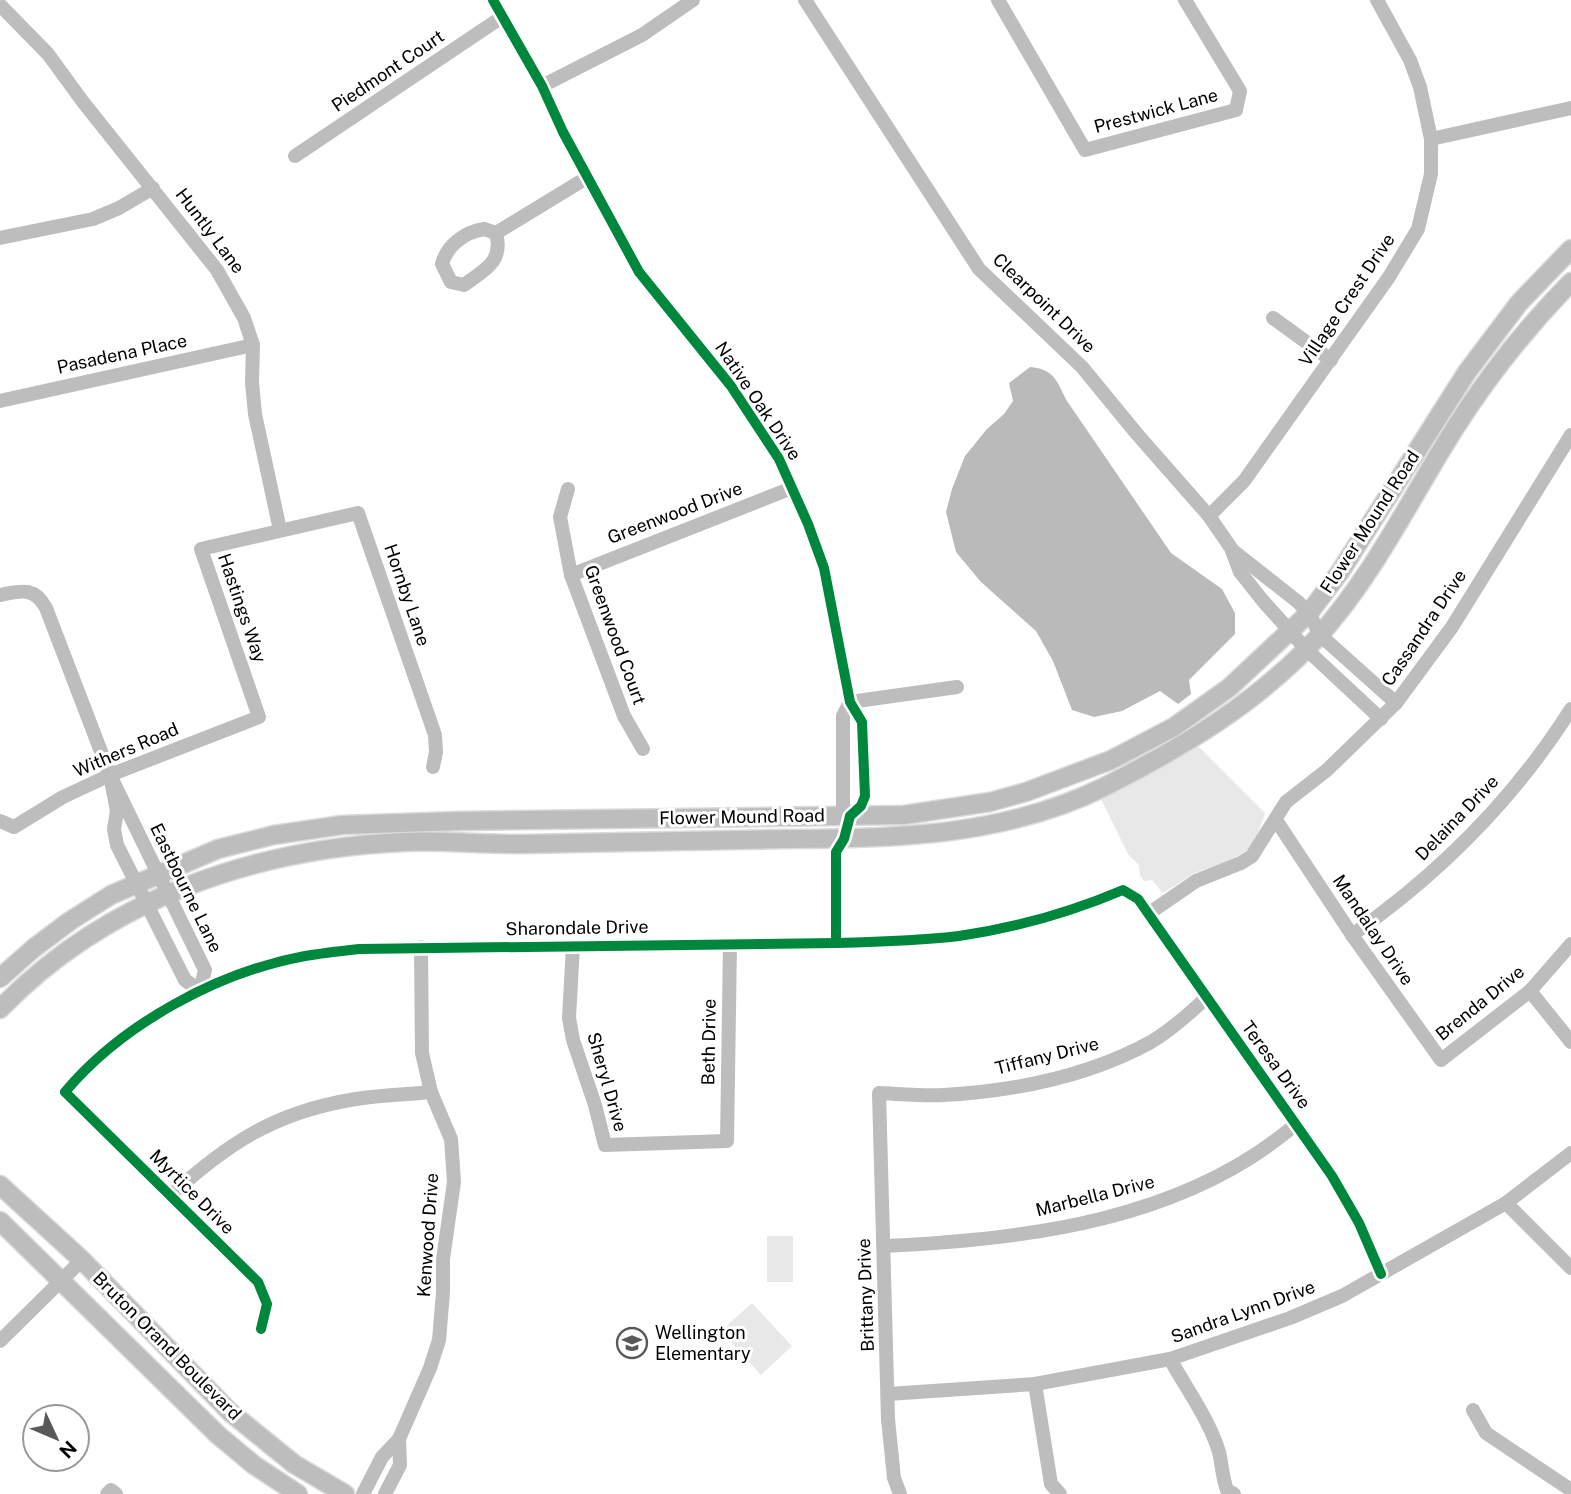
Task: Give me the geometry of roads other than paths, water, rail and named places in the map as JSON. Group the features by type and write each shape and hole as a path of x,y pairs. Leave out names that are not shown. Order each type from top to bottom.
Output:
{"main road":[{"name":"Flower Mound Road","path":"0,978 70,920 136,883 218,849 274,835 342,825 904,815 990,802 1111,760 1174,727 1230,687 1309,613 1340,572 1467,372 1519,303 1571,249"},
{"name":"Flower Mound Road","path":"0,1009 50,963 97,930 145,903 188,884 272,859 341,846 409,841 519,844 912,836 999,825 1053,809 1100,789 1222,721 1248,701 1320,635 1370,569 1457,425 1541,313 1571,282"},
{"name":"Bruton Orand Boulevard","path":"0,1185 82,1260 230,1412 294,1464 345,1494"},
{"name":"Bruton Orand Boulevard","path":"0,1221 218,1435 254,1465 298,1494"}],"street":[{"name":"Native Oak Drive","path":"493,0 542,86 639,272 731,386 779,459 808,524 824,568 850,702 862,722 865,796 850,816 844,839 836,852 836,943"},
{"path":"542,86 642,35 693,0"},
{"name":"Clearpoint Drive","path":"804,0 979,269 1066,349 1209,516 1231,548 1240,572 1290,632 1381,719"},
{"name":"Prestwick Lane","path":"998,0 1085,150 1236,110 1240,91 1185,0"},
{"name":"Village Crest Drive","path":"1209,516 1244,481 1390,277 1418,229 1431,174 1431,139 1420,87 1383,2"},
{"name":"Huntly Lane","path":"0,5 48,54 217,270 244,318 253,345 252,383 255,414 280,530"},
{"name":"Piedmont Court","path":"295,156 502,17"},
{"path":"1431,139 1571,108"},
{"path":"496,233 588,177"},
{"path":"0,238 93,219 119,208 153,188"},
{"path":"1273,318 1331,360"},
{"name":"Pasadena Place","path":"0,401 253,345"},
{"name":"Cassandra Drive","path":"1148,914 1196,881 1252,856 1286,802 1327,771 1396,703 1447,635 1571,435"},
{"name":"Greenwood Drive","path":"571,575 792,488"},
{"name":"Greenwood Court","path":"568,489 560,517 571,575 624,716 643,749"},
{"name":"Hornby Lane","path":"280,530 358,513 435,735 433,766"},
{"name":"Hastings Way","path":"259,717 201,549 280,530"},
{"name":"Clearpoint Drive","path":"1231,548 1298,602 1309,613 1320,635 1396,703"},
{"name":"Eastbourne Lane","path":"7,594 26,591 36,594 46,608 110,775 205,970 200,991 185,980 117,845 114,829 117,811 110,775"},
{"path":"850,702 957,687"},
{"name":"Native Oak Drive","path":"850,702 843,716 843,806 850,816"},
{"name":"Delaina Drive","path":"1352,935 1393,906 1438,867 1498,807 1547,746 1571,709"},
{"name":"Withers Road","path":"7,824 110,775 259,717"},
{"name":"Mandalay Drive","path":"1276,820 1352,935 1441,1060"},
{"name":"Teresa Drive","path":"1123,890 1138,899 1332,1176 1359,1223 1381,1274"},
{"name":"Sharondale Drive","path":"65,1092 86,1068 166,1009 200,991 251,971 303,956 359,949 421,947 907,941 960,936 1077,909 1123,890"},
{"name":"Beth Drive","path":"605,1145 727,1141 730,944"},
{"name":"Brenda Drive","path":"1441,1060 1530,991 1571,944"},
{"name":"Sheryl Drive","path":"573,946 569,1018 573,1040 605,1145"},
{"name":"Kenwood Drive","path":"363,1494 382,1457 399,1439 430,1368 439,1340 443,1259 454,1182 451,1139 431,1092 422,1053 421,947"},
{"path":"1530,991 1571,1042"},
{"name":"Tiffany Drive","path":"879,1093 942,1095 1011,1088 1072,1073 1118,1058 1153,1041 1206,999"},
{"name":"Myrtice Drive","path":"65,1092 258,1282 267,1304 261,1329"},
{"path":"171,1195 214,1156 240,1139 280,1119 353,1099 431,1092"},
{"name":"Brittany Drive","path":"879,1093 891,1458 900,1494"},
{"name":"Marbella Drive","path":"884,1246 946,1243 1030,1233 1105,1217 1169,1198 1227,1172 1269,1147 1296,1124"},
{"name":"Sandra Lynn Drive","path":"888,1394 1035,1384 1170,1359 1290,1318 1342,1296 1506,1203 1571,1153"},
{"path":"1506,1203 1571,1268"},
{"path":"0,1341 82,1260"},
{"path":"1170,1359 1210,1431 1219,1453 1227,1490 1234,1494"},
{"path":"1035,1384 1051,1484 1060,1494"},
{"path":"1473,1410 1486,1433 1571,1489"},
{"name":"Kenwood Drive","path":"386,1494 400,1465 399,1439"}],"place":[{"name":"Wellington Elementary","path":"632,1343"}]}
